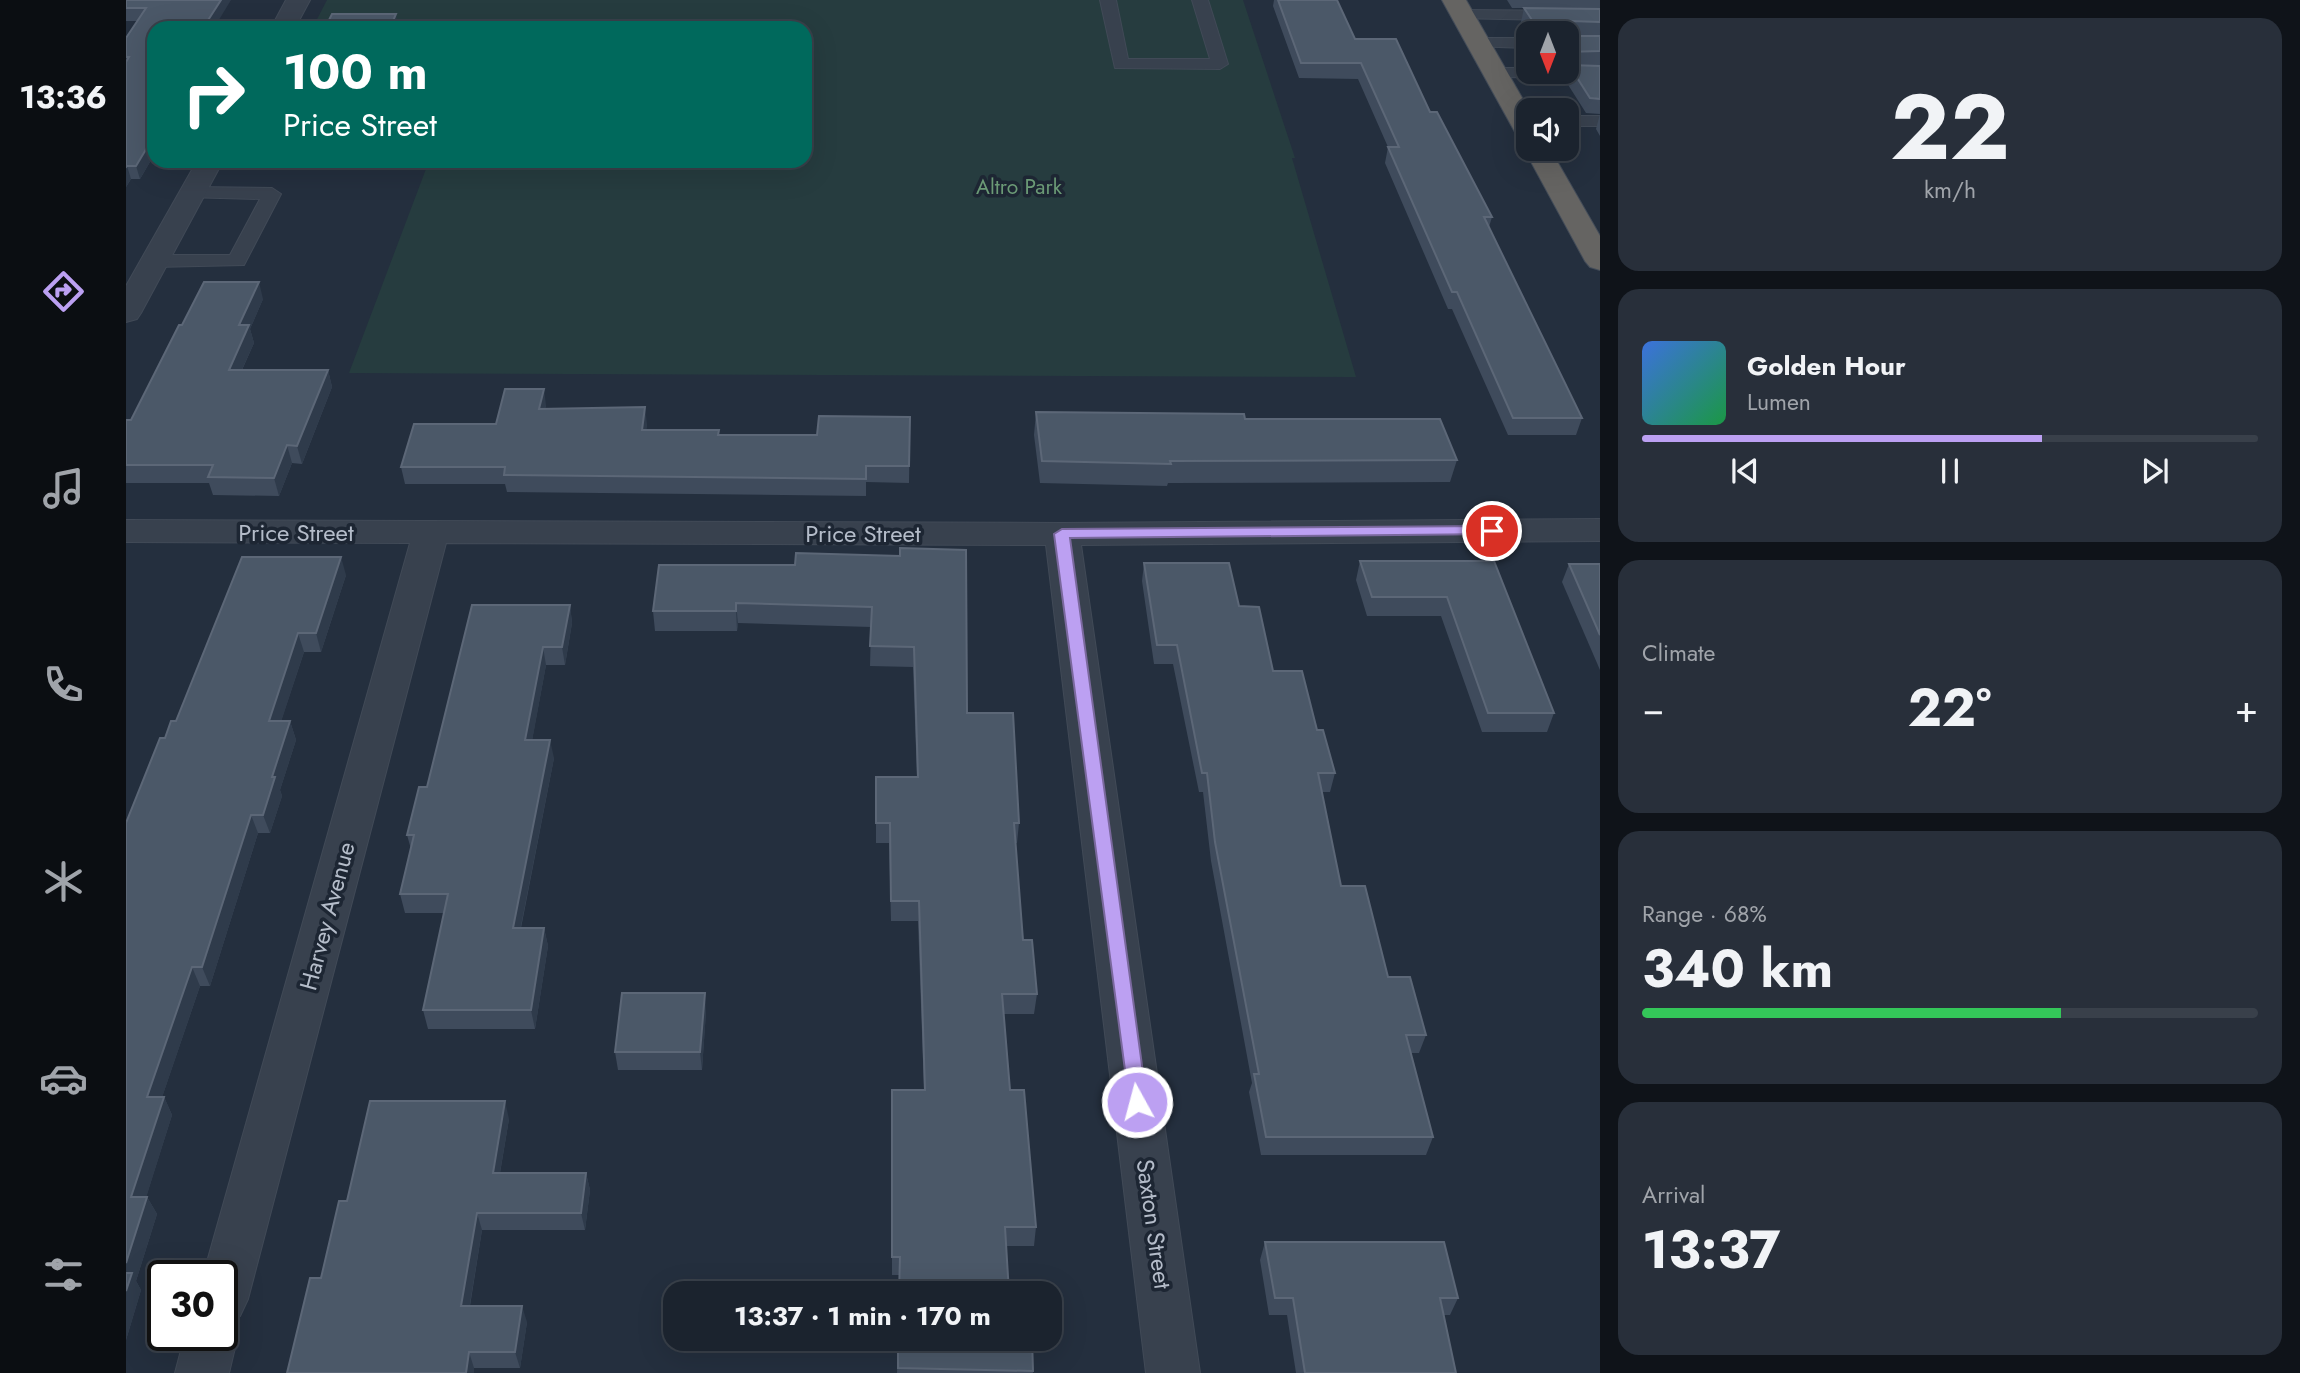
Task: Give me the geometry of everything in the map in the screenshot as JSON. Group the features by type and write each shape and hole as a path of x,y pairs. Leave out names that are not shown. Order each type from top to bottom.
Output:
{"highway":[{"path":"1458,7 1516,109"},
{"path":"1544,161 1599,257"}],"street":[{"path":"287,21 298,0"},
{"path":"126,313 206,168"},
{"name":"Price Street","path":"126,531 1062,534 1600,530"},
{"name":"Harvey Avenue","path":"233,1260 431,532"},
{"name":"Saxton Street","path":"1062,534 1173,1373"},
{"path":"202,1373 208,1351"}],"lane":[{"path":"1108,0 1121,64 1220,64 1200,0"},
{"path":"1588,0 1600,15"},
{"path":"1458,7 1600,15"},
{"path":"1477,43 1516,43"},
{"path":"1494,73 1600,73"},
{"path":"1579,121 1600,121"},
{"path":"154,261 237,261 272,194 192,194"}],"green space":[{"name":"Altro Park","path":"327,0 1243,0 1295,158 1292,158 1356,377 349,373 426,168 812,168 812,21 316,21"}],"building":[{"path":"126,0 221,0 208,21 147,21 147,148 136,166 126,167 126,62 129,57 126,57 126,38 146,8 126,8"},
{"path":"1278,0 1337,0 1355,39 1396,39 1430,112 1437,112 1492,217 1484,217 1582,418 1513,418 1457,292 1452,292 1388,147 1399,147 1361,63 1301,63"},
{"path":"1524,8 1600,9 1600,22 1533,21"},
{"path":"332,14 396,14 393,21 328,21"},
{"path":"1579,36 1600,36 1600,51 1579,52"},
{"path":"1579,65 1600,66 1600,99 1590,98 1579,81"},
{"path":"204,282 259,282 239,325 249,325 229,370 328,370 297,446 287,445 274,478 208,477 213,465 126,465 126,420 131,420"},
{"path":"505,389 544,389 539,409 645,407 642,430 719,430 718,435 817,435 819,416 910,417 909,466 866,466 866,479 504,475 505,467 401,467 414,424 496,424"},
{"path":"1036,412 1244,414 1245,419 1440,419 1457,460 1170,461 1171,464 1042,461"},
{"path":"900,548 966,550 967,713 1013,713 1019,823 1014,823 1023,940 1032,940 1037,994 1002,994 1010,1090 1024,1090 1036,1227 1005,1227 1008,1281 899,1281 900,1257 892,1257 892,1090 925,1090 919,901 891,901 890,823 876,823 876,777 918,777 914,647 870,646 872,607 736,603 736,611 653,611 659,565 795,565 796,553 900,556"},
{"path":"242,557 341,557 316,633 298,633 269,721 290,721 263,815 251,815 202,967 192,967 147,1097 164,1097 131,1197 147,1197 126,1263 126,823 160,738 165,738 171,721 176,721"},
{"path":"1360,561 1494,561 1554,713 1488,713 1447,597 1372,597"},
{"path":"1144,563 1229,563 1239,606 1259,607 1273,671 1302,671 1317,730 1323,730 1335,773 1318,773 1341,886 1365,886 1388,977 1410,977 1426,1035 1406,1035 1433,1137 1266,1137 1254,1074 1259,1074 1215,842 1207,773 1202,773 1177,645 1157,645"},
{"path":"1569,564 1600,564 1600,635"},
{"path":"472,605 570,605 562,647 543,647 525,740 550,740 513,928 544,928 531,1010 423,1010 448,894 400,894 414,835 407,835 419,787 427,787"},
{"path":"622,993 705,993 700,1052 615,1052"},
{"path":"370,1101 505,1101 493,1173 586,1173 581,1213 477,1213 461,1306 522,1306 515,1352 469,1352 466,1373 287,1373 310,1278 321,1278 339,1201 347,1201"},
{"path":"1265,1242 1444,1242 1458,1298 1440,1298 1456,1373 1305,1373 1293,1298 1275,1298"},
{"path":"126,1273 132,1273 126,1291"},
{"path":"898,1351 1032,1351 1033,1371 898,1368"}],"route":[{"path":"1137,1102 1062,534 1492,531"}]}
